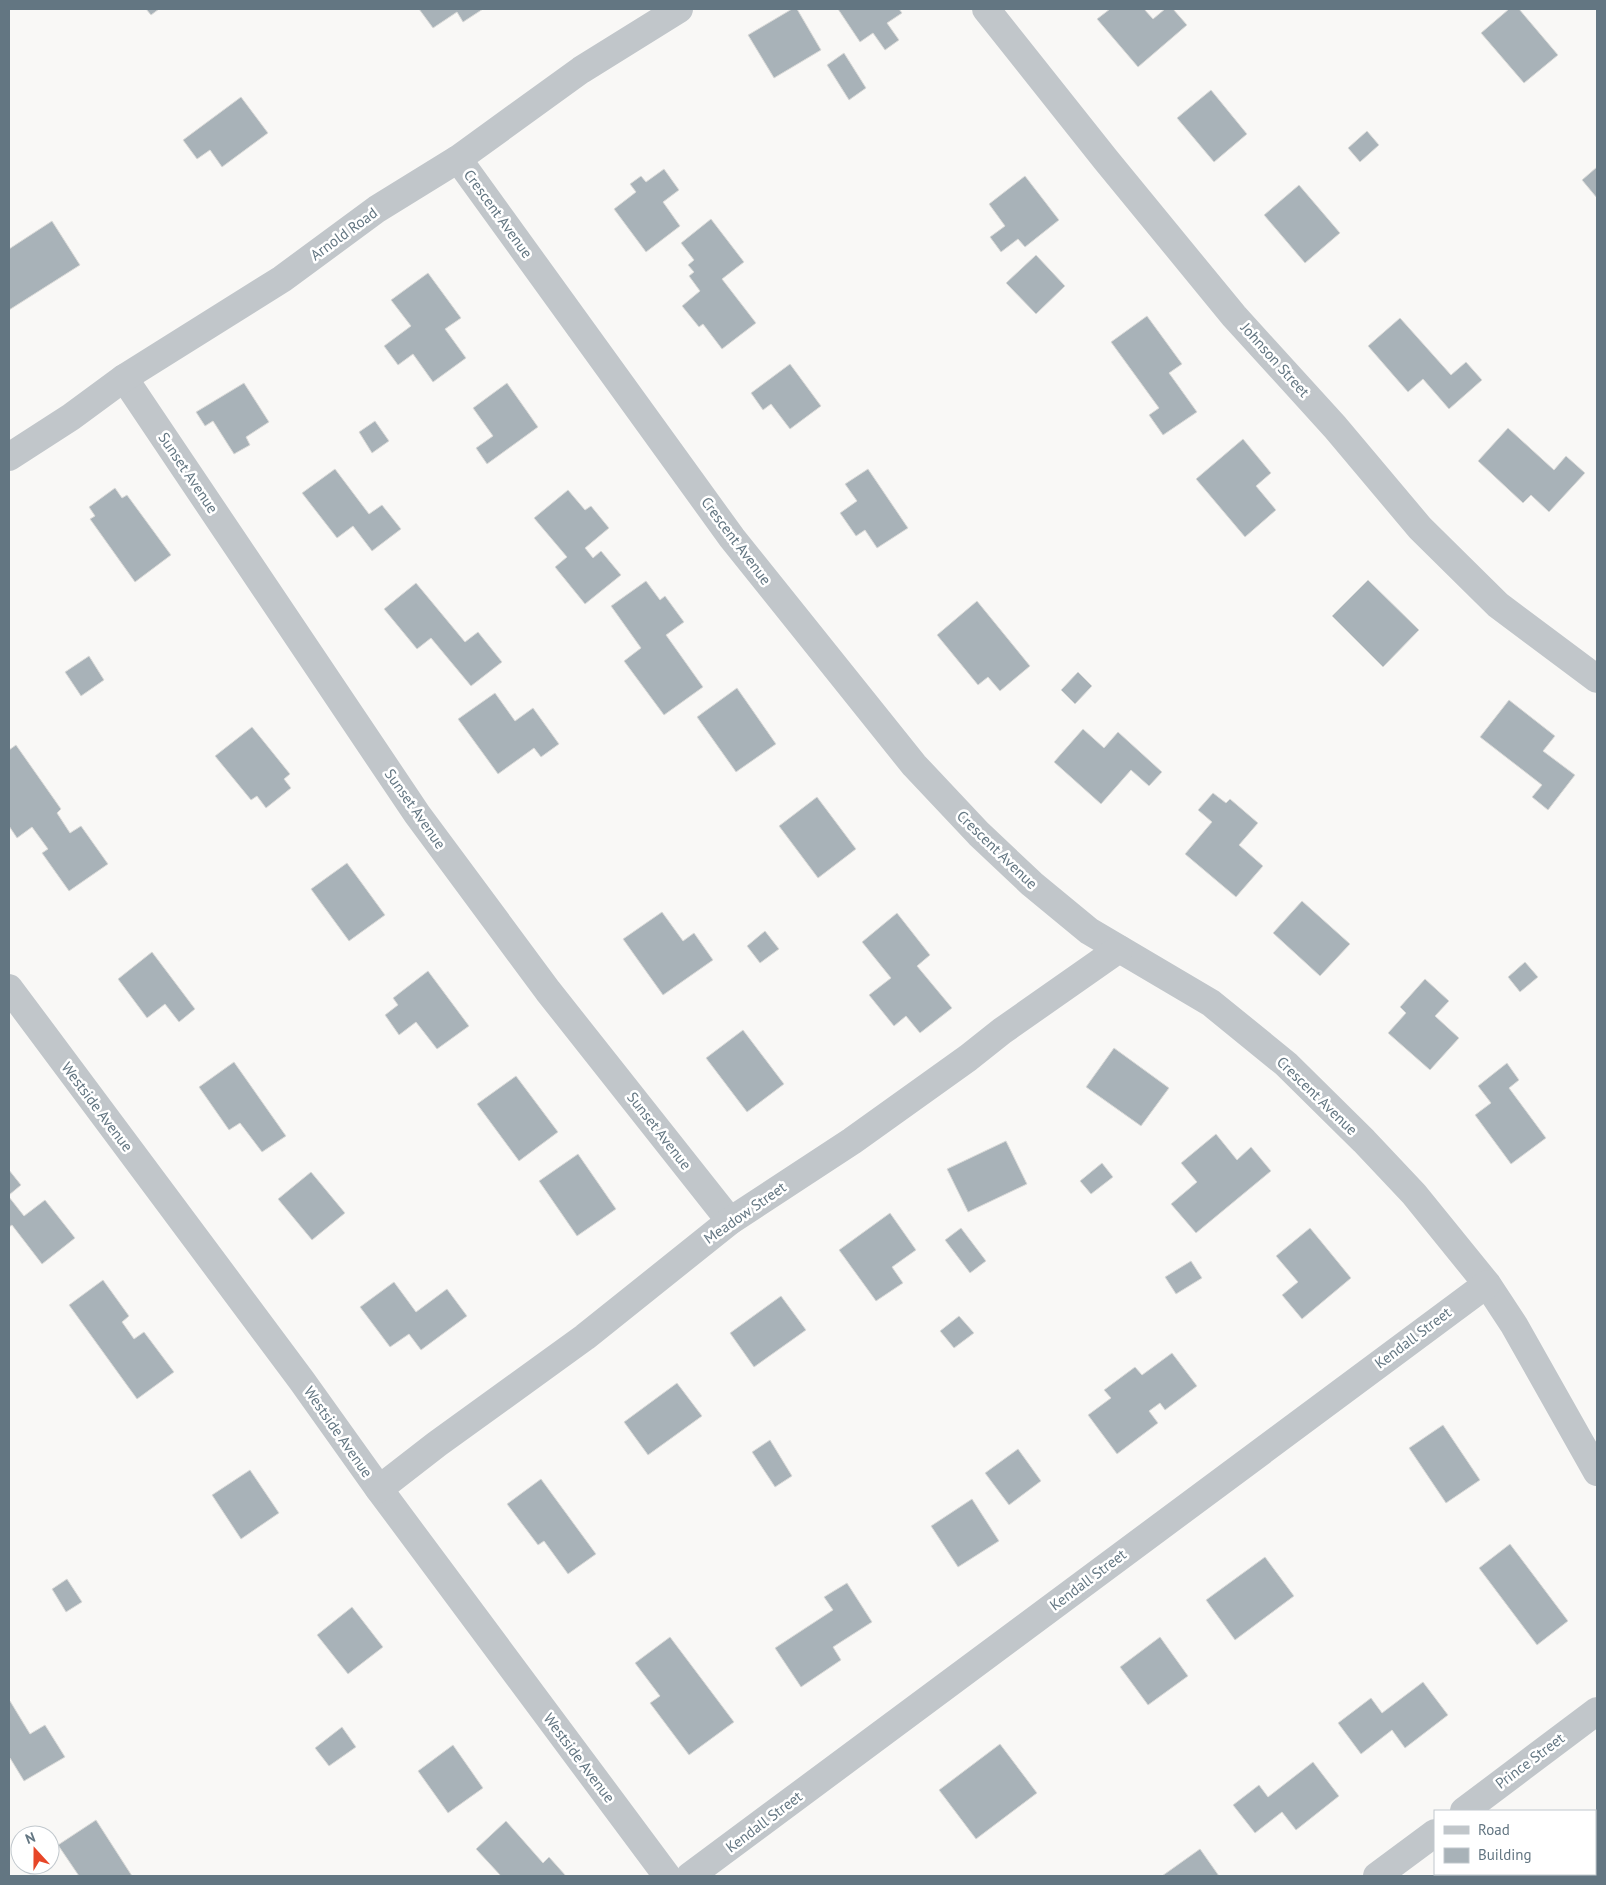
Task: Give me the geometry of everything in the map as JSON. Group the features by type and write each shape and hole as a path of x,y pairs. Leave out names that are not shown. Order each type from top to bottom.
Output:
{"street":[{"name":"Arnold Road","path":"9,457 71,417 124,378 282,279 377,209 458,159 581,70 679,9"},
{"name":"Johnson Street","path":"986,9 1106,160 1234,316 1335,427 1420,528 1498,605 1597,679"},
{"name":"Crescent Avenue","path":"458,159 732,538 914,766 979,834 1032,884 1089,931 1211,1003 1286,1064 1414,1194 1487,1284 1514,1325 1597,1472"},
{"name":"Sunset Avenue","path":"124,378 417,814 548,991 730,1221"},
{"name":"Meadow Street","path":"379,1489 585,1337 730,1221 852,1141 968,1058 1002,1031 1119,949"},
{"name":"Westside Avenue","path":"9,988 667,1876"},
{"name":"Kendall Street","path":"690,1876 1487,1284"},
{"name":"Prince Street","path":"1465,1810 1597,1711"},
{"path":"1377,1876 1434,1834"}],"building":[{"path":"146,9 159,9 151,15"},
{"path":"419,9 483,9 463,22 457,12 433,28"},
{"path":"792,9 797,9 821,50 774,78 748,35"},
{"path":"838,9 899,9 902,13 887,23 899,40 885,50 873,33 860,42"},
{"path":"1110,9 1144,9 1153,19 1165,9 1173,9 1187,25 1138,67 1097,19"},
{"path":"1509,9 1519,9 1558,55 1524,83 1481,33"},
{"path":"844,53 866,88 849,100 827,65"},
{"path":"1211,90 1247,134 1214,162 1177,118"},
{"path":"241,97 268,133 222,167 210,150 197,159 183,140"},
{"path":"1367,131 1379,145 1360,162 1348,148"},
{"path":"1597,167 1597,198 1582,180"},
{"path":"664,169 679,190 663,202 680,226 646,252 614,209 636,192 630,184 641,176 646,182"},
{"path":"1025,176 1059,220 1025,247 1018,239 1001,252 990,237 1005,226 989,204"},
{"path":"1299,185 1340,233 1305,263 1264,215"},
{"path":"711,219 744,262 722,279 756,323 722,349 703,324 699,327 682,306 700,291 689,276 694,272 688,265 694,260 681,243"},
{"path":"52,221 80,265 9,310 9,249"},
{"path":"1036,255 1065,286 1036,314 1006,283"},
{"path":"428,273 461,318 445,329 466,358 433,382 413,354 398,365 384,346 411,326 391,300"},
{"path":"1147,316 1182,364 1169,373 1197,412 1163,435 1149,415 1159,408 1111,342"},
{"path":"1400,318 1451,375 1466,362 1482,380 1449,409 1423,379 1408,392 1368,346"},
{"path":"790,364 821,406 790,429 771,404 763,410 751,393"},
{"path":"244,383 269,422 246,437 250,445 234,454 213,421 205,426 196,412"},
{"path":"507,383 538,427 487,464 476,448 493,436 473,408"},
{"path":"375,421 389,441 372,453 359,432"},
{"path":"1508,428 1554,470 1566,456 1585,473 1549,512 1531,495 1523,503 1478,461"},
{"path":"1243,439 1271,473 1256,486 1276,510 1245,537 1196,479"},
{"path":"335,469 369,514 382,505 401,529 372,551 353,526 337,538 302,493"},
{"path":"868,469 908,528 877,548 865,530 856,536 840,513 857,501 845,484"},
{"path":"115,488 122,498 127,495 171,555 135,582 90,519 95,516 89,507"},
{"path":"568,490 585,510 591,506 609,528 585,548 593,558 601,551 621,575 585,604 555,567 567,557 534,518"},
{"path":"1368,580 1419,630 1383,667 1332,616"},
{"path":"646,581 660,600 665,596 684,622 666,635 703,687 664,715 624,661 641,648 611,606"},
{"path":"416,583 465,642 478,632 502,662 471,686 431,638 417,649 384,609"},
{"path":"977,601 1030,666 1000,691 988,677 978,685 937,635"},
{"path":"89,656 104,680 81,696 65,672"},
{"path":"1078,672 1092,686 1075,704 1061,690"},
{"path":"737,688 776,744 736,772 697,717"},
{"path":"495,693 515,721 533,708 559,744 541,757 534,748 498,774 458,719"},
{"path":"1509,700 1555,736 1543,751 1575,775 1548,810 1532,797 1542,785 1480,737"},
{"path":"252,727 290,774 284,779 291,788 266,808 257,796 251,800 215,756"},
{"path":"1083,729 1104,748 1118,732 1162,772 1149,786 1131,770 1101,804 1054,762"},
{"path":"16,745 61,809 57,813 70,833 81,826 108,864 69,891 42,853 48,849 32,827 17,838 9,826 9,750"},
{"path":"1213,793 1226,803 1230,799 1258,823 1239,845 1263,866 1236,897 1185,854 1212,822 1198,810"},
{"path":"817,797 856,849 818,878 779,826"},
{"path":"347,863 385,915 349,941 311,889"},
{"path":"1302,901 1350,944 1320,976 1273,933"},
{"path":"662,912 683,941 694,933 713,960 663,995 623,939"},
{"path":"897,913 930,955 917,966 952,1008 920,1033 906,1016 894,1026 869,995 891,978 862,942"},
{"path":"765,931 779,949 760,963 747,946"},
{"path":"152,952 195,1009 179,1022 165,1004 147,1018 118,979"},
{"path":"1525,962 1538,977 1520,992 1508,977"},
{"path":"428,971 469,1026 437,1049 416,1022 399,1035 385,1015 398,1005 393,998"},
{"path":"1425,979 1449,1001 1435,1016 1459,1038 1430,1070 1388,1033 1406,1013 1400,1007"},
{"path":"743,1030 784,1084 747,1112 706,1058"},
{"path":"1114,1048 1169,1088 1141,1126 1086,1087"},
{"path":"234,1062 286,1136 262,1152 240,1123 229,1130 199,1087"},
{"path":"1507,1063 1519,1080 1509,1088 1546,1138 1511,1164 1475,1115 1491,1103 1478,1086"},
{"path":"516,1076 558,1132 519,1161 477,1104"},
{"path":"1216,1134 1237,1160 1251,1147 1271,1171 1196,1233 1171,1204 1197,1182 1181,1163"},
{"path":"1006,1141 1027,1184 968,1212 947,1169"},
{"path":"578,1154 616,1209 577,1236 539,1181"},
{"path":"1102,1163 1113,1177 1091,1194 1080,1181"},
{"path":"9,1170 21,1185 9,1195"},
{"path":"311,1172 345,1213 312,1240 278,1199"},
{"path":"9,1197 24,1216 45,1200 75,1238 42,1264 12,1225 9,1227"},
{"path":"890,1213 916,1250 892,1267 903,1283 876,1301 839,1250"},
{"path":"961,1228 986,1261 970,1273 945,1240"},
{"path":"1310,1228 1351,1278 1302,1319 1282,1295 1298,1282 1276,1256"},
{"path":"1191,1261 1202,1278 1176,1294 1165,1277"},
{"path":"103,1280 129,1316 122,1322 134,1339 144,1332 174,1372 137,1399 69,1305"},
{"path":"394,1282 416,1312 447,1289 467,1316 421,1350 409,1334 390,1347 360,1307"},
{"path":"781,1296 806,1330 754,1367 730,1333"},
{"path":"959,1316 974,1333 954,1348 940,1331"},
{"path":"1172,1353 1197,1386 1165,1410 1160,1403 1149,1411 1158,1423 1117,1454 1088,1415 1111,1398 1104,1390 1135,1367 1142,1375"},
{"path":"677,1383 702,1416 648,1455 624,1422"},
{"path":"1443,1425 1480,1480 1446,1503 1409,1448"},
{"path":"770,1440 792,1476 775,1487 752,1452"},
{"path":"1018,1449 1041,1481 1009,1505 985,1473"},
{"path":"250,1470 279,1513 241,1539 212,1495"},
{"path":"541,1479 596,1554 568,1574 544,1541 538,1545 507,1504"},
{"path":"972,1499 999,1541 958,1567 931,1526"},
{"path":"1510,1544 1568,1621 1537,1645 1479,1568"},
{"path":"1265,1557 1294,1596 1235,1640 1206,1600"},
{"path":"67,1579 82,1602 66,1612 52,1589"},
{"path":"847,1583 872,1622 833,1647 841,1660 801,1687 775,1648 833,1610 824,1597"},
{"path":"352,1607 383,1647 348,1674 317,1635"},
{"path":"670,1637 734,1722 689,1755 650,1703 660,1696 635,1663"},
{"path":"1160,1637 1188,1676 1148,1705 1120,1667"},
{"path":"1423,1682 1448,1715 1405,1748 1392,1730 1361,1754 1338,1723 1371,1698 1382,1713"},
{"path":"9,1701 30,1734 45,1725 65,1757 24,1781 9,1759"},
{"path":"342,1727 356,1747 329,1766 315,1748"},
{"path":"1000,1744 1037,1793 976,1839 939,1790"},
{"path":"453,1745 483,1788 448,1813 418,1771"},
{"path":"1313,1762 1339,1796 1296,1830 1282,1812 1255,1833 1233,1805 1259,1785 1268,1797"},
{"path":"96,1820 132,1876 79,1876 60,1848 60,1844"},
{"path":"506,1821 543,1863 549,1857 566,1876 501,1876 476,1849"},
{"path":"1597,1828 1596,1875 1596,1829"},
{"path":"1200,1849 1219,1876 1162,1876"}]}
